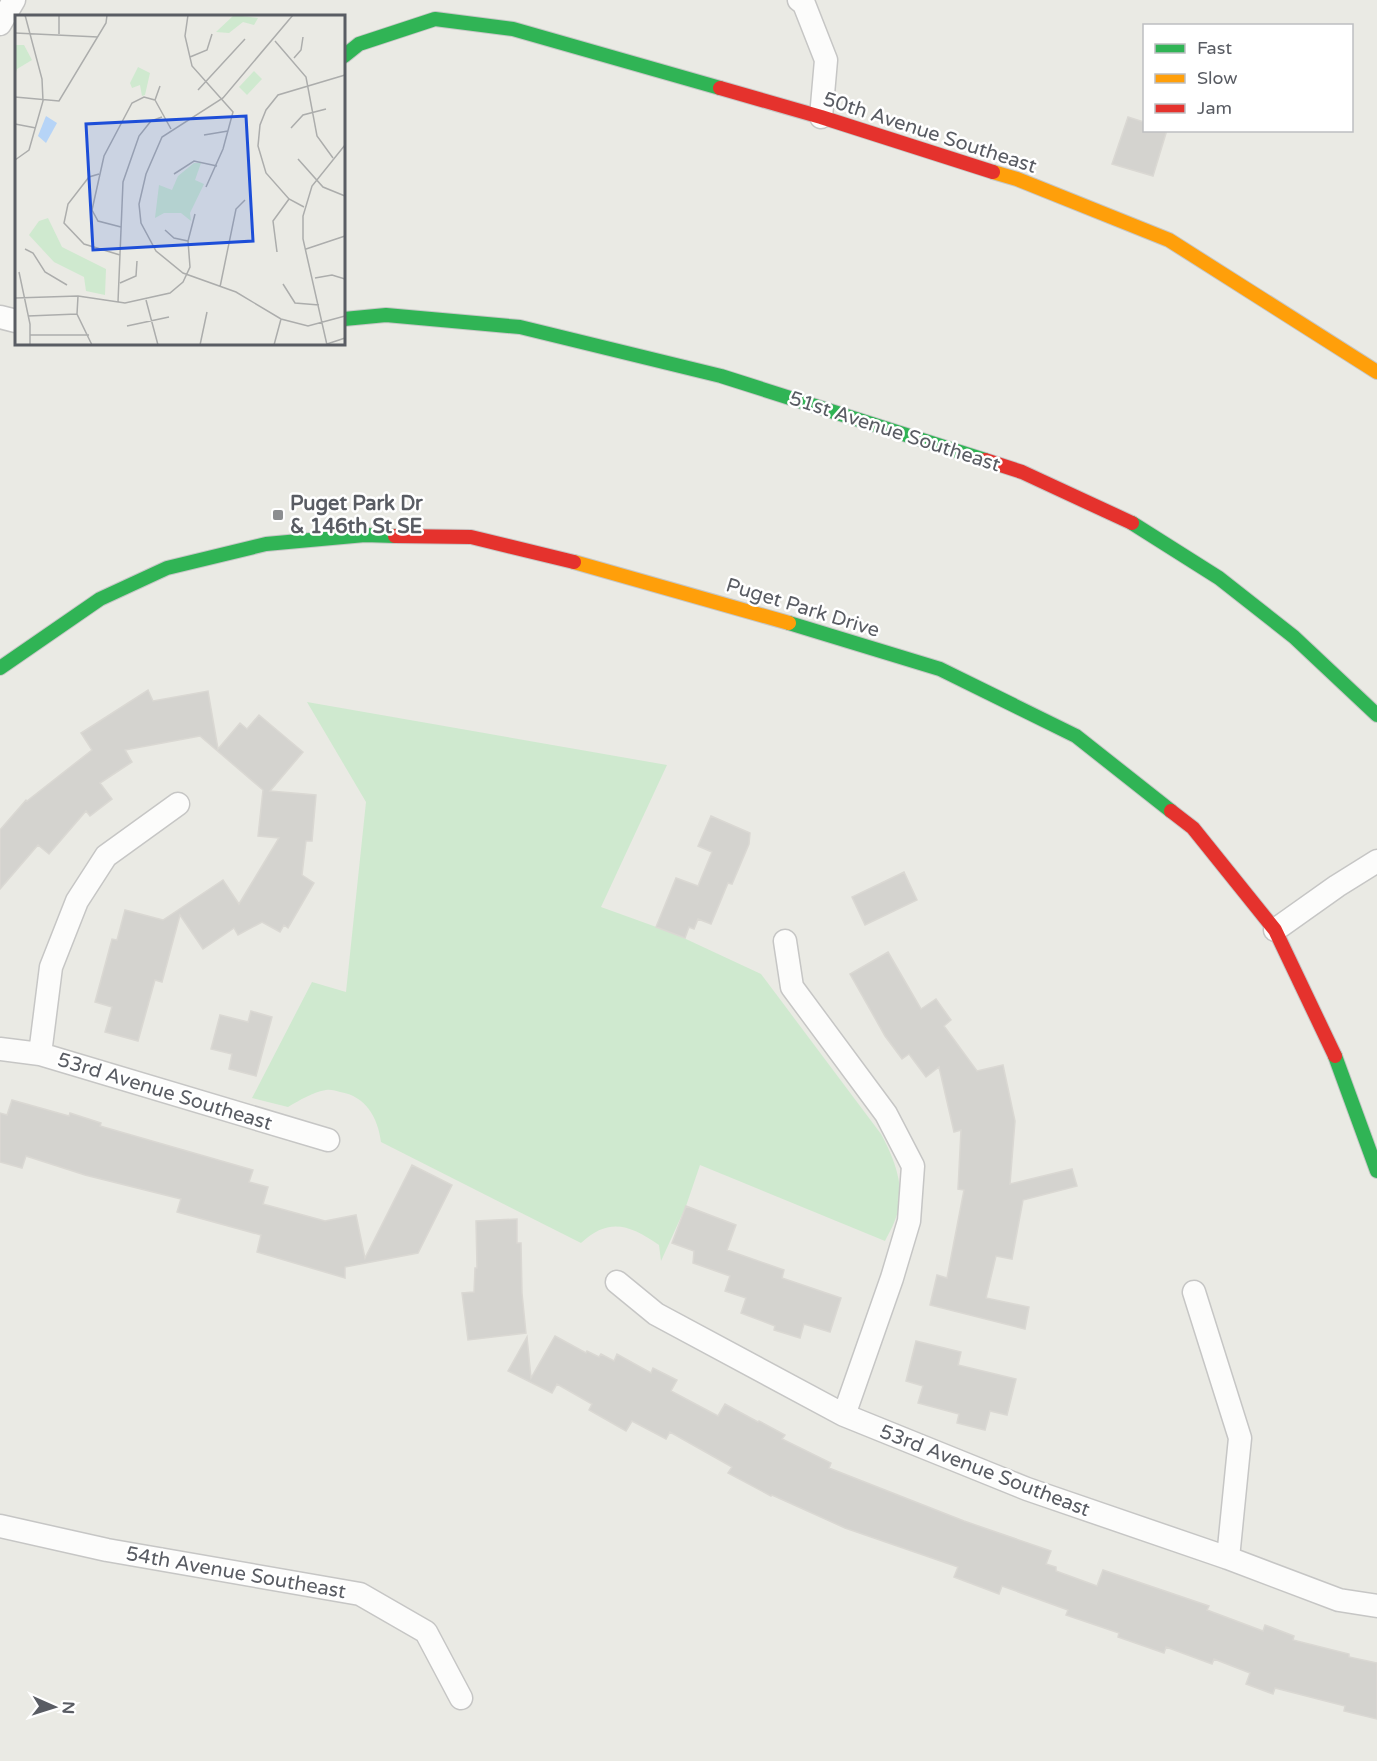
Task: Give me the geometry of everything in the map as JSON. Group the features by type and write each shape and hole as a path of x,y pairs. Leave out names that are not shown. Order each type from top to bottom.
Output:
{"street":[{"path":"0,24 14,0"},
{"path":"799,0 804,4 826,60 821,117"},
{"name":"50th Avenue Southeast","path":"345,55 358,44 435,19 513,29 821,117 1017,179 1169,240 1377,372"},
{"name":"51st Avenue Southeast","path":"345,319 386,315 520,327 722,376 1022,472 1129,521 1219,578 1294,637 1377,715"},
{"path":"0,317 15,321"},
{"name":"Puget Park Drive","path":"0,668 100,599 166,568 266,544 365,535 471,537 597,568 804,627 940,669 1076,736 1193,828 1275,930 1334,1052 1377,1171"},
{"path":"40,1054 51,967 77,901 106,856 178,804"},
{"path":"1275,930 1337,885 1377,861"},
{"path":"785,941 792,987 886,1114 913,1166 909,1221 892,1278 844,1415"},
{"name":"53rd Avenue Southeast","path":"0,1049 40,1054 328,1140"},
{"name":"53rd Avenue Southeast","path":"617,1282 656,1314 844,1415 1027,1489 1228,1558 1339,1600 1377,1606"},
{"path":"1194,1292 1240,1438 1228,1558"},
{"name":"54th Avenue Southeast","path":"0,1526 107,1550 360,1594 426,1632 461,1698"}],"green space":[{"path":"307,702 667,765 601,907 673,933 761,974 881,1134 890,1152 897,1171 900,1200 896,1218 885,1241 700,1165 686,1206 661,1261 659,1245 629,1229 610,1227 591,1235 581,1243 381,1142 374,1117 364,1103 349,1094 326,1090 311,1094 288,1107 252,1098 312,982 346,992 366,802"}],"building":[{"path":"1128,117 1143,122 1143,132 1166,132 1153,176 1112,164"},
{"path":"148,690 153,701 208,691 218,749 240,723 247,729 259,715 303,752 270,791 316,795 312,841 306,841 302,875 314,883 288,928 284,925 280,932 262,922 238,935 234,928 203,949 180,915 162,982 155,980 138,1041 105,1032 112,1007 95,1002 112,939 117,940 125,910 163,920 223,880 239,904 279,838 258,836 263,790 200,736 125,750 132,762 100,783 112,799 90,816 86,811 49,854 38,845 0,889 0,830 26,800 92,750 81,733"},
{"path":"711,816 750,833 749,844 732,884 728,883 711,924 698,919 694,929 689,927 685,938 656,927 676,878 698,886 712,852 698,846"},
{"path":"904,872 917,900 865,925 852,897"},
{"path":"888,952 921,1009 936,999 951,1020 944,1026 977,1071 1003,1065 1015,1121 1010,1184 1072,1169 1077,1186 1023,1200 1012,1259 996,1256 986,1298 1029,1307 1025,1329 930,1305 937,1275 947,1278 964,1190 958,1189 961,1130 954,1132 939,1067 926,1077 909,1054 902,1059 885,1036 850,974"},
{"path":"251,1011 272,1017 256,1076 229,1069 232,1054 211,1049 220,1015 248,1022"},
{"path":"12,1100 69,1116 70,1113 101,1123 100,1126 253,1170 249,1182 268,1187 263,1204 325,1221 356,1215 365,1258 412,1165 452,1185 418,1253 345,1267 345,1278 257,1252 261,1235 177,1212 181,1199 85,1175 26,1156 22,1168 0,1162 0,1113 7,1115"},
{"path":"686,1206 736,1225 727,1250 784,1270 782,1278 841,1298 830,1332 804,1324 800,1338 774,1330 775,1326 741,1313 746,1298 725,1291 730,1276 693,1263 694,1251 672,1243"},
{"path":"517,1219 517,1243 521,1243 526,1333 468,1340 462,1293 474,1292 475,1268 477,1268 476,1221"},
{"path":"555,1336 586,1353 587,1351 599,1357 601,1354 614,1361 617,1354 651,1373 653,1368 677,1380 671,1391 718,1416 725,1404 785,1435 782,1439 831,1463 829,1468 964,1521 1051,1551 1046,1564 1056,1567 1056,1571 1097,1586 1103,1570 1209,1606 1207,1610 1263,1631 1265,1625 1294,1636 1293,1640 1377,1663 1377,1719 1344,1711 1345,1706 1275,1688 1273,1694 1246,1684 1250,1673 1214,1659 1212,1664 1166,1647 1164,1653 1118,1637 1119,1633 1066,1615 1068,1610 1002,1586 999,1594 954,1577 958,1567 845,1528 771,1496 728,1473 732,1467 670,1432 666,1439 632,1421 626,1431 589,1410 592,1404 557,1384 552,1393 508,1371 527,1337 531,1378"},
{"path":"916,1341 961,1352 958,1365 1016,1379 1007,1415 990,1411 985,1430 957,1423 959,1414 918,1403 923,1386 906,1381"}],"traffic: fast":[{"path":"345,55 359,44 435,19 513,29 720,88"},
{"path":"345,319 386,315 520,327 721,376 985,460"},
{"path":"1132,523 1219,578 1294,637 1377,715"},
{"path":"0,668 100,599 167,568 266,544 365,535 395,536"},
{"path":"789,623 940,669 1076,736 1171,811"},
{"path":"1335,1056 1377,1171"}],"traffic: slow":[{"path":"993,172 1017,179 1169,240 1377,372"},
{"path":"574,562 789,623"}],"traffic: jam":[{"path":"720,88 821,117 993,172"},
{"path":"985,460 1022,472 1132,523"},
{"path":"395,536 471,537 574,562"},
{"path":"1171,811 1193,828 1275,930 1335,1056"}],"place":[{"name":"Puget Park Dr & 146th St SE","path":"278,515"}]}
